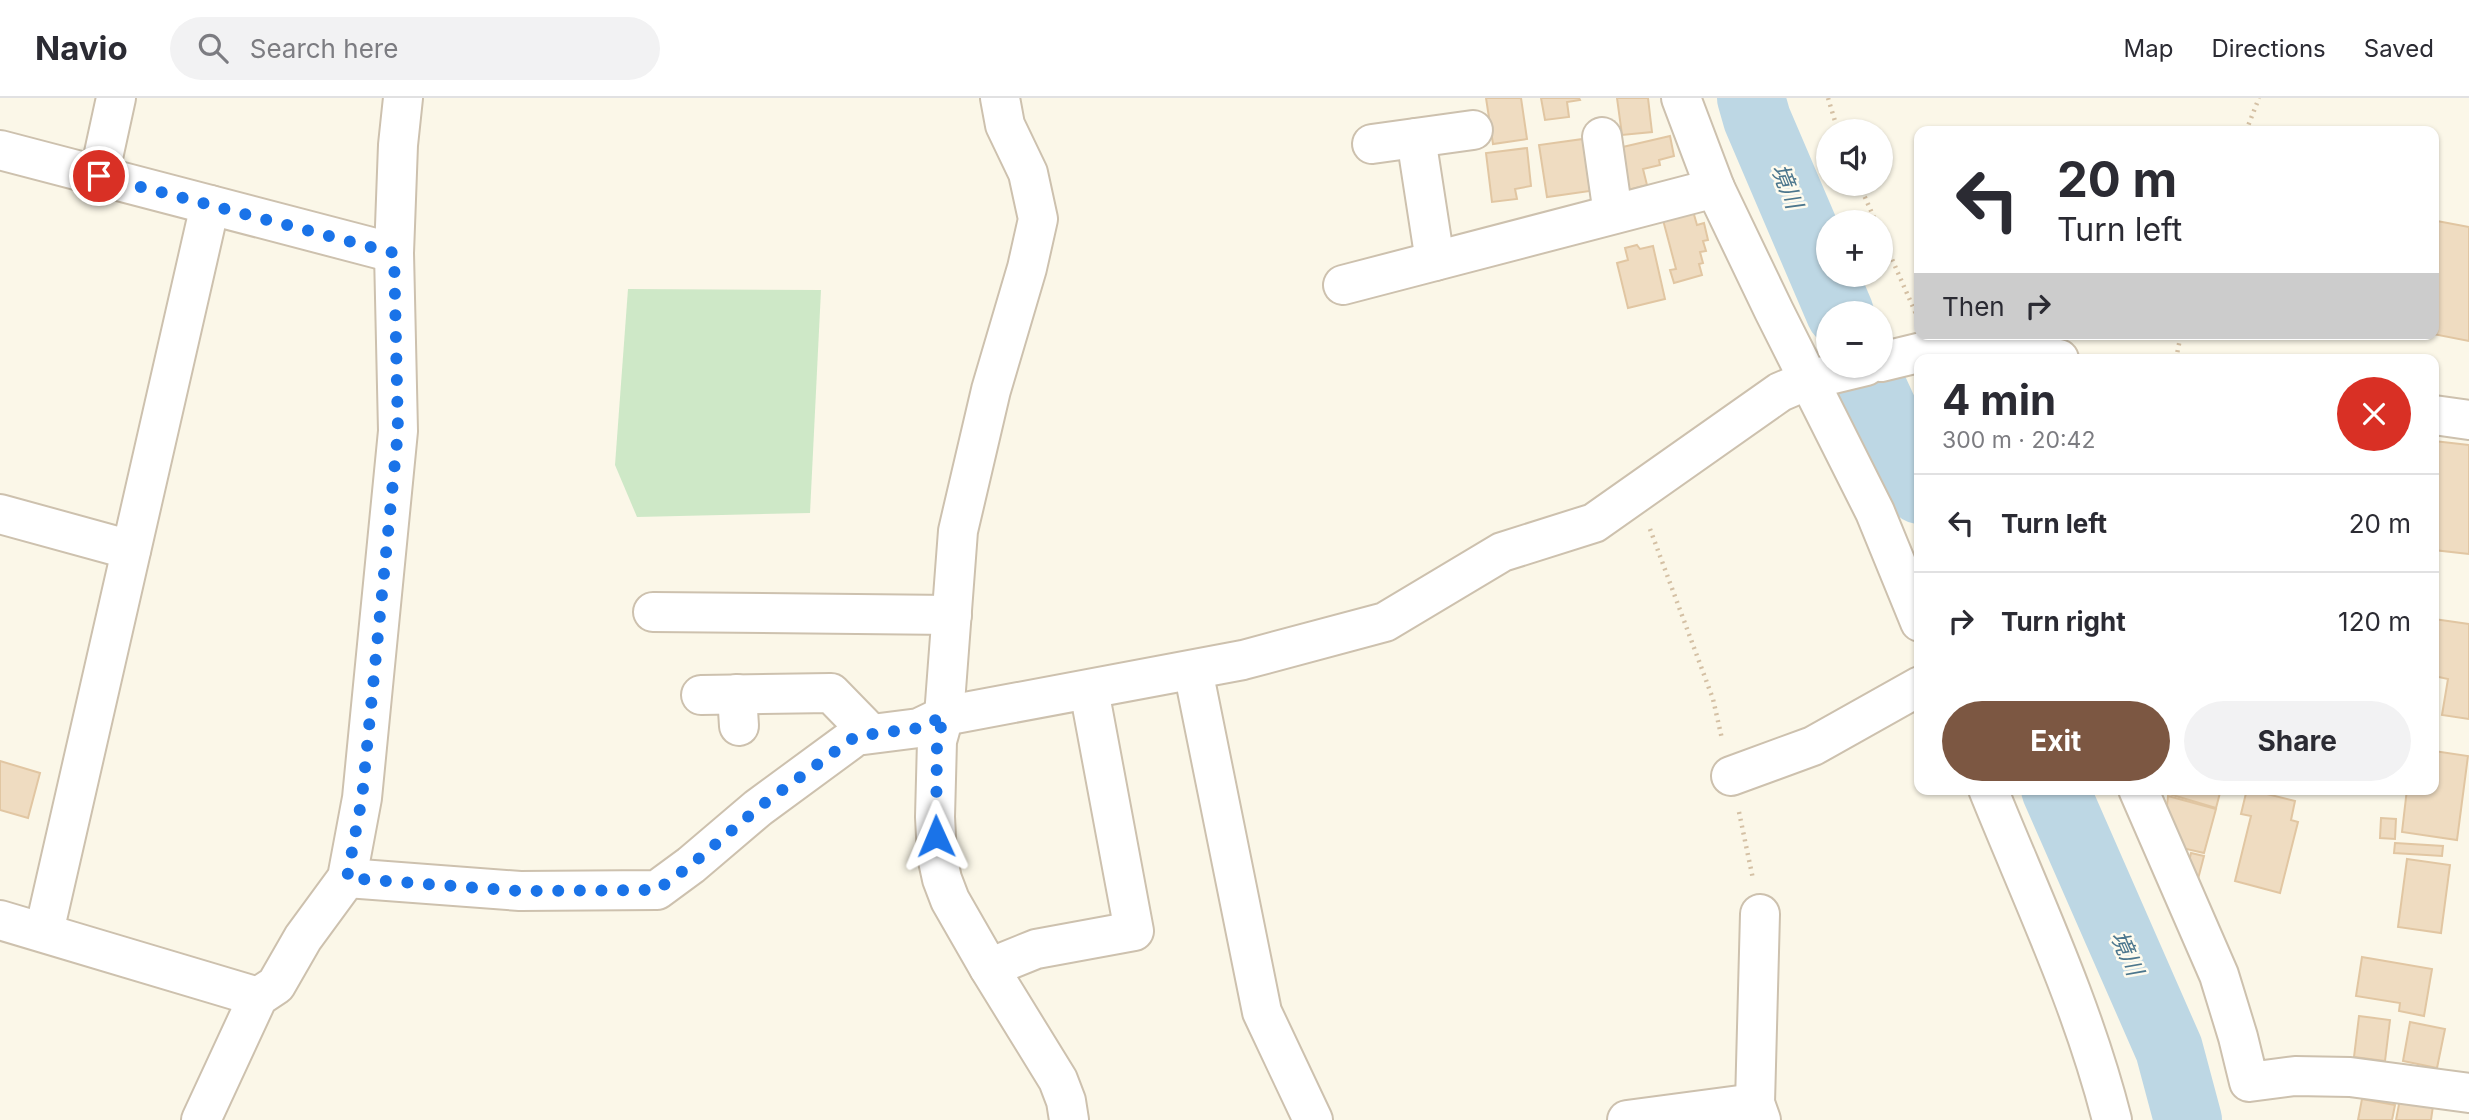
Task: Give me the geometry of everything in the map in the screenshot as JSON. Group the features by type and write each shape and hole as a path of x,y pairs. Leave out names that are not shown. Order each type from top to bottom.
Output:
{"street":[{"path":"99,176 116,98"},
{"path":"201,1120 258,997 276,985 303,937 347,878 362,798 398,431 394,253 398,145 403,98"},
{"path":"1000,98 1005,125 1028,173 1038,219 1027,268 991,390 958,531 944,716 937,741 937,856 950,900 1048,1061 1066,1101 1069,1120"},
{"path":"1681,98 1715,188 1814,378 1875,512 1914,607"},
{"path":"1372,144 1473,130"},
{"path":"1602,136 1613,214"},
{"path":"1416,138 1435,261"},
{"path":"0,150 394,253"},
{"path":"1343,285 1715,188"},
{"path":"44,932 210,205"},
{"path":"1893,358 1935,345 1973,346 2026,354"},
{"path":"347,878 520,891 657,890 769,800 856,736 919,728 944,716 1243,660 1385,622 1502,552 1594,523 1780,392 1814,378"},
{"path":"2439,416 2469,420"},
{"path":"0,514 131,550"},
{"path":"653,612 952,615"},
{"path":"1193,670 1262,1012 1313,1120"},
{"path":"1731,776 1813,746 1914,689"},
{"path":"989,968 1036,949 1134,931 1088,690"},
{"path":"726,705 831,693 870,733"},
{"path":"1990,795 2070,989 2096,1062 2112,1120"},
{"path":"2141,795 2219,975 2249,1082 2295,1076 2350,1077 2469,1093"},
{"path":"1627,1120 1758,1112 1760,914"},
{"path":"0,920 258,997"}],"path":[{"path":"1828,98 1834,119"},
{"path":"2248,126 2259,98"},
{"path":"1893,259 1914,302"},
{"path":"1636,493 1713,699 1760,914"}],"green space":[{"path":"628,289 821,290 810,513 637,517 615,465"}],"building":[{"path":"1486,98 1521,98 1527,139 1493,144"},
{"path":"1541,98 1580,100 1567,102 1569,117 1545,120"},
{"path":"1617,98 1648,98 1652,132 1622,135"},
{"path":"1670,136 1674,156 1659,160 1660,165 1643,169 1647,185 1624,191 1614,149"},
{"path":"1583,139 1590,191 1547,197 1539,145"},
{"path":"1527,148 1531,186 1515,189 1517,199 1492,202 1486,153"},
{"path":"1693,211 1697,225 1704,223 1708,240 1703,241 1706,251 1700,252 1702,275 1674,283 1670,270 1676,269 1663,220"},
{"path":"2439,221 2469,227 2469,341 2439,335"},
{"path":"1637,245 1640,249 1653,246 1665,299 1628,308 1617,263 1628,260 1625,248"},
{"path":"2439,442 2469,445 2469,554 2439,551"},
{"path":"2439,620 2469,624 2469,719 2442,715 2448,679 2439,677"},
{"path":"2439,752 2468,756 2457,840 2402,832 2406,795 2439,795"},
{"path":"0,761 40,773 28,818 0,810"},
{"path":"2172,795 2219,795 2216,808"},
{"path":"2246,795 2271,795 2295,801 2291,820 2298,822 2280,893 2235,881 2251,816 2241,814"},
{"path":"2168,796 2216,809 2204,853 2182,848 2166,816"},
{"path":"2381,818 2396,819 2395,839 2380,838"},
{"path":"2395,843 2443,846 2442,856 2394,853"},
{"path":"2191,853 2204,856 2198,879 2186,875"},
{"path":"2407,859 2450,865 2441,933 2398,927"},
{"path":"2362,957 2432,969 2424,1016 2399,1011 2400,1003 2356,996"},
{"path":"2359,1016 2390,1020 2385,1061 2354,1057"},
{"path":"2410,1022 2445,1029 2437,1068 2403,1061"},
{"path":"2362,1099 2395,1105 2392,1120 2358,1120"},
{"path":"2400,1099 2434,1099 2431,1120 2396,1120"}],"waterway":[{"name":"境川","path":"1751,98 1757,119 1835,301"},
{"name":"境川","path":"1869,378 1914,477"},
{"name":"境川","path":"2058,795 2169,1049 2188,1120"}],"route":[{"path":"99,176 394,253 398,431 362,798 347,878 520,891 657,890 758,808 856,736 919,728 944,716 937,741 936,836"}]}
